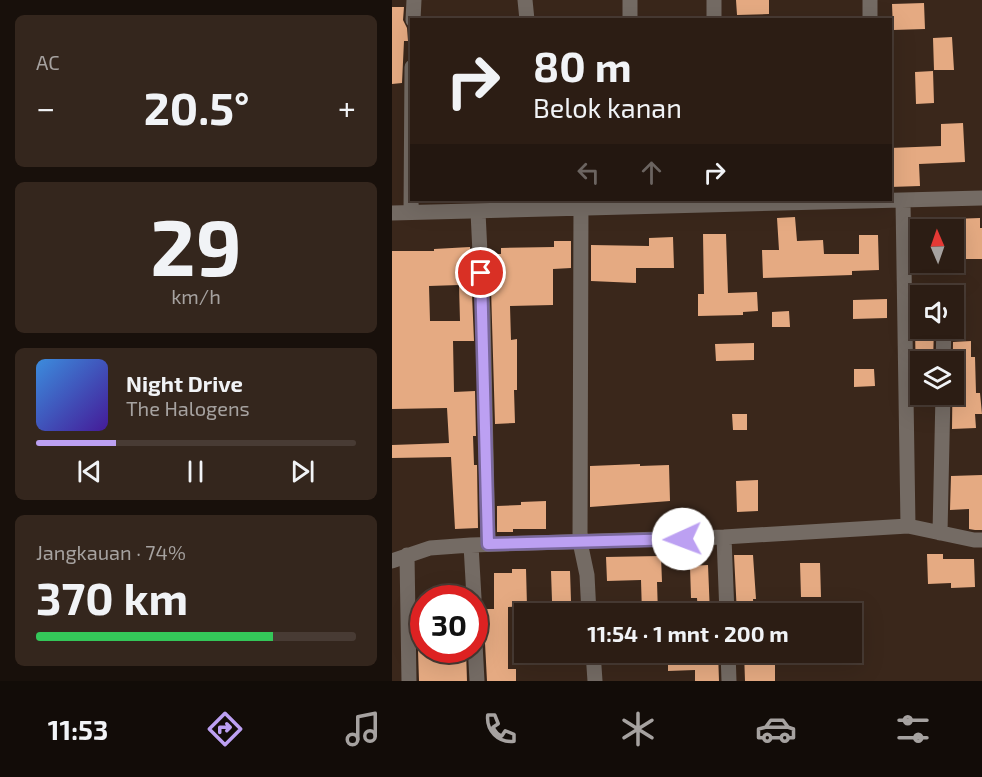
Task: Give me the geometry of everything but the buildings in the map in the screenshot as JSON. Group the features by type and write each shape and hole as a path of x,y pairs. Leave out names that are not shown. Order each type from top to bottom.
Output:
{"street":[{"path":"413,18 414,0"},
{"path":"525,0 527,18"},
{"path":"630,0 630,18"},
{"path":"714,0 714,18"},
{"path":"870,0 870,18"},
{"path":"892,201 983,198"},
{"path":"411,201 411,212"},
{"path":"392,213 581,204 795,201"},
{"path":"903,201 908,526"},
{"path":"581,204 580,542 587,575 588,603"},
{"path":"486,208 483,314 488,544"},
{"path":"940,533 943,405"},
{"path":"392,561 430,548 472,545 724,537 908,526 983,540"},
{"path":"724,537 727,603"},
{"path":"472,545 473,585"},
{"path":"407,555 409,681"},
{"path":"476,663 477,681"},
{"path":"594,663 595,681"},
{"path":"729,663 730,681"}],"route":[{"path":"481,273 488,544 683,539"}]}
